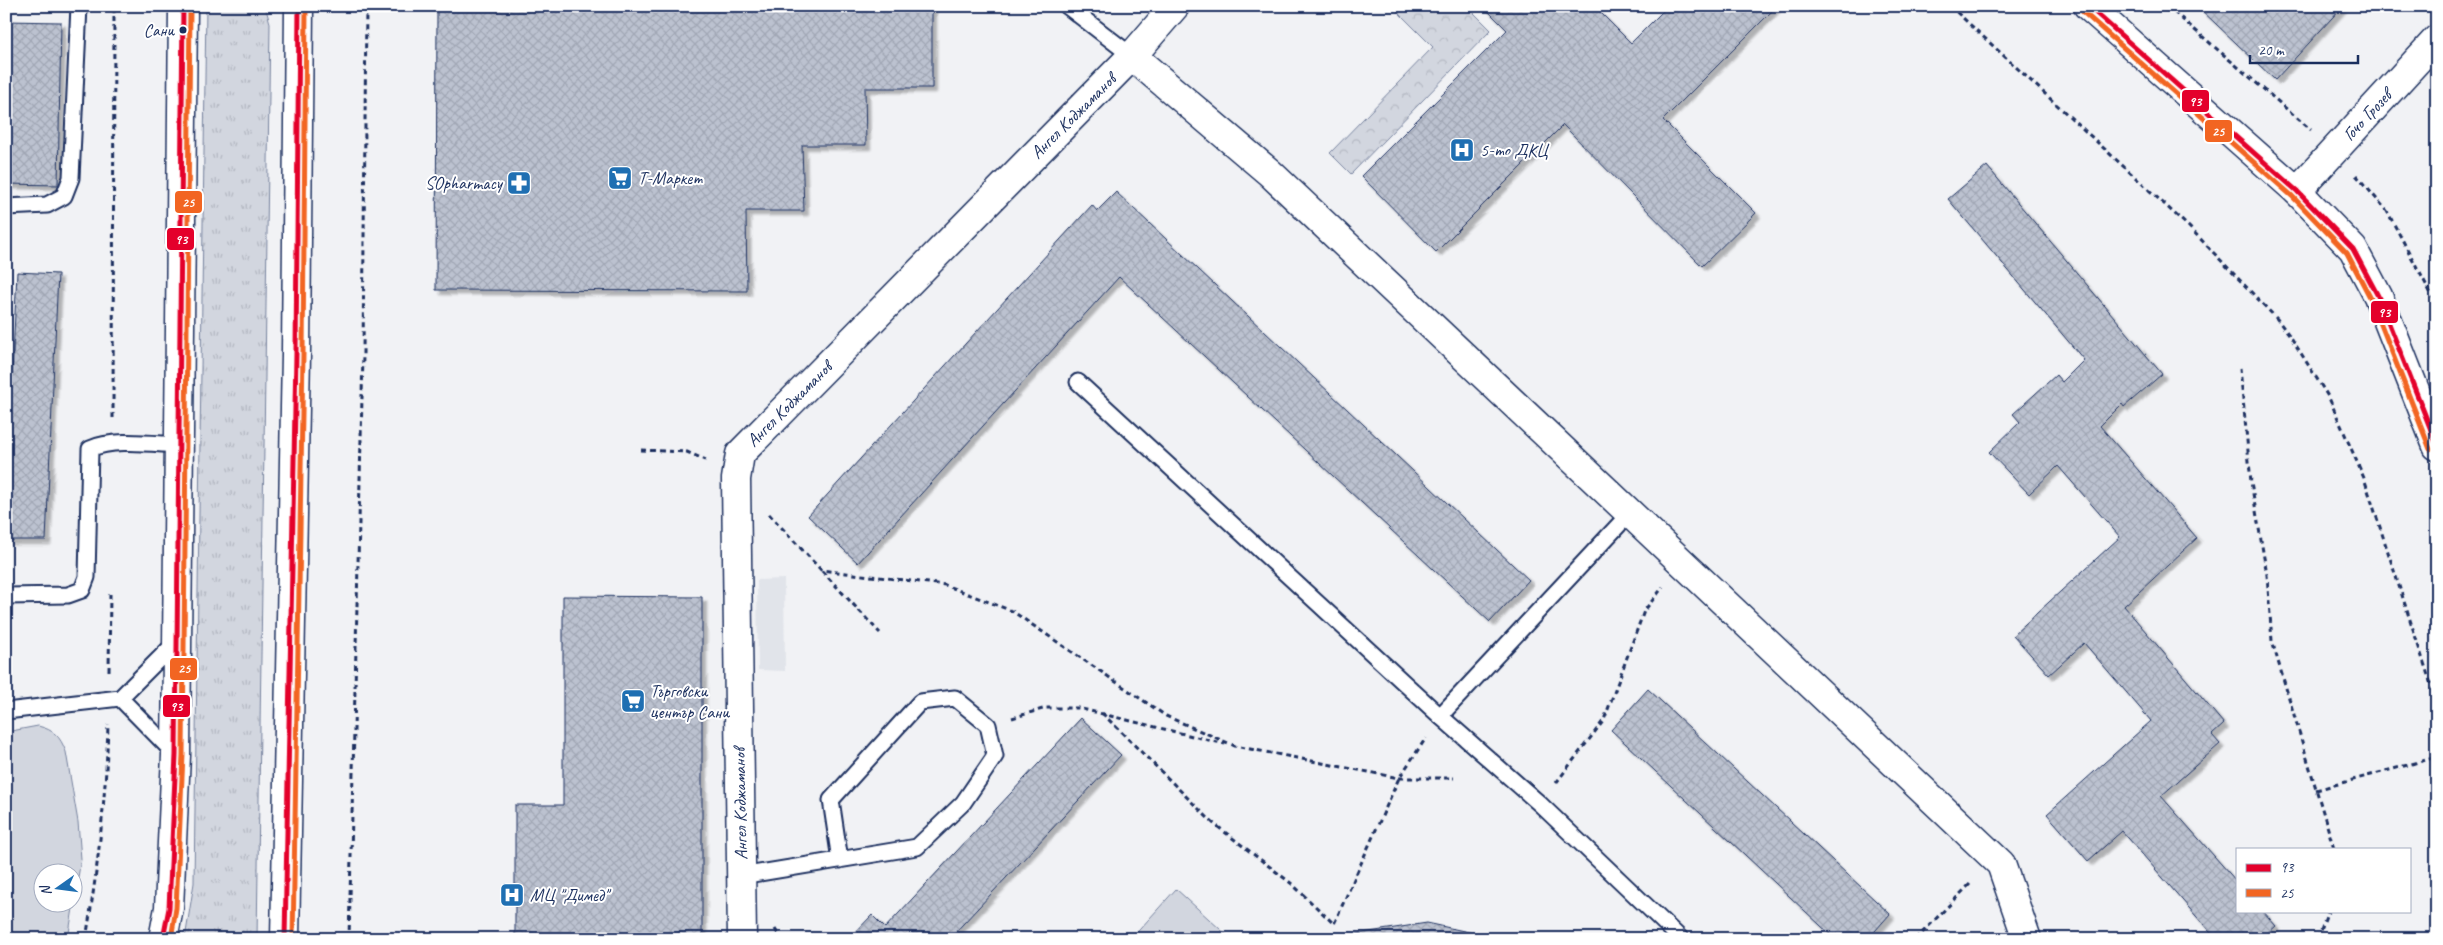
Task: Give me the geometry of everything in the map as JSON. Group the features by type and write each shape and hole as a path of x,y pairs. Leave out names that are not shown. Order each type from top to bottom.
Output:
{"street":[{"path":"285,939 296,364 298,6"},
{"name":"Ангел Коджаманов","path":"742,939 736,479 740,454 1132,56 1175,6"},
{"path":"2088,6 2297,190 2353,248 2378,296 2437,446"},
{"path":"163,939 168,908 176,754 181,8"},
{"name":"Гочо Грозев","path":"2297,190 2437,39"},
{"path":"1132,56 1270,173 2001,864 2026,939"}],"lane":[{"path":"6,208 47,205 64,196 72,178 79,6"},
{"path":"1067,6 1132,56"},
{"path":"1078,382 1440,716 1540,804 1681,939"},
{"path":"6,596 68,595 82,590 87,577 90,449 99,445 112,444 178,445"},
{"path":"1440,716 1630,514"},
{"path":"6,711 120,698 177,641"},
{"path":"120,698 176,754"},
{"path":"741,876 840,860 917,847 963,803 995,756 988,725 955,698 920,702 831,800 840,860"}],"path":[{"path":"349,939 363,355 366,6"},
{"path":"1950,6 2189,227 2277,319 2292,339 2329,398 2364,478 2437,703"},
{"path":"2166,6 2334,150 2387,212 2437,305"},
{"path":"2240,368 2251,482 2267,575 2272,641 2334,848"},
{"path":"641,450 688,452 709,461 736,479 880,633"},
{"path":"1540,804 1604,720 1644,611 1681,562"},
{"path":"821,570 945,585 1012,611 1166,716 1235,746"},
{"path":"988,725 1046,708 1078,708 1235,746 1399,778 1454,778"},
{"path":"1102,713 1213,823 1292,884 1334,924 1399,778 1440,716"},
{"path":"2316,790 2437,758"},
{"path":"1916,939 1995,859"},
{"path":"2318,939 2328,912"}],"shaded area":[{"path":"784,579 785,671 758,670 757,580"}],"green space":[{"path":"206,6 265,6 270,23 257,939 185,939 194,883"},
{"path":"1392,6 1467,6 1491,30 1351,174 1330,153 1433,47"},
{"path":"38,726 56,734 66,752 78,822 81,859 81,862 32,862 32,912 72,912 68,939 6,939 6,732"},
{"path":"1176,889 1231,939 1131,939"}],"building":[{"name":"Т-Маркет","path":"437,6 932,6 932,88 865,88 866,145 802,145 804,211 746,211 747,291 436,290"},
{"name":"5-то ДКЦ","path":"1483,6 1594,6 1631,43 1668,6 1777,6 1663,120 1756,213 1702,266 1563,125 1436,252 1361,176 1507,30"},
{"path":"2197,6 2343,6 2275,80"},
{"path":"6,21 61,22 58,185 6,184"},
{"path":"1987,166 2162,374 2124,407 2122,404 2100,426 2197,538 2124,606 2224,724 2212,735 2220,744 2161,796 2236,881 2236,912 2264,912 2276,926 2261,939 2216,939 2122,831 2088,861 2047,814 2151,721 2084,643 2049,675 2013,635 2120,537 2058,466 2029,494 1989,452 2020,422 2013,414 2056,375 2062,382 2084,360 1948,199"},
{"path":"1116,192 1529,580 1490,622 1119,277 858,563 808,516 1092,205 1097,211"},
{"path":"17,272 58,274 46,540 6,540 6,438 9,438"},
{"name":"Търговски център Сани","path":"563,596 702,597 702,939 515,939 515,805 563,805"},
{"path":"1648,689 1890,914 1868,939 1835,939 1611,730"},
{"path":"1081,718 1121,755 949,939 849,939 872,915 885,928"},
{"path":"1427,923 1501,939 1344,939 1343,936"}],"transit line":[{"name":"93","path":"163,939 169,908 176,755 183,6"},
{"name":"25","path":"171,939 176,908 183,755 190,6"},
{"name":"93","path":"285,939 296,354 299,6"},
{"name":"25","path":"293,939 303,354 306,6"},
{"name":"93","path":"2088,6 2297,191 2353,249 2378,296 2437,445"},
{"name":"25","path":"2083,12 2292,196 2347,253 2371,299 2430,449"}],"place":[{"name":"Сани","path":"183,30"},
{"name":"5-то ДКЦ","path":"1462,150"},
{"name":"Т-Маркет","path":"620,178"},
{"name":"SOpharmacy","path":"519,183"},
{"name":"Търговски център Сани","path":"633,701"},
{"name":"МЦ \"Димед\"","path":"512,895"}]}
